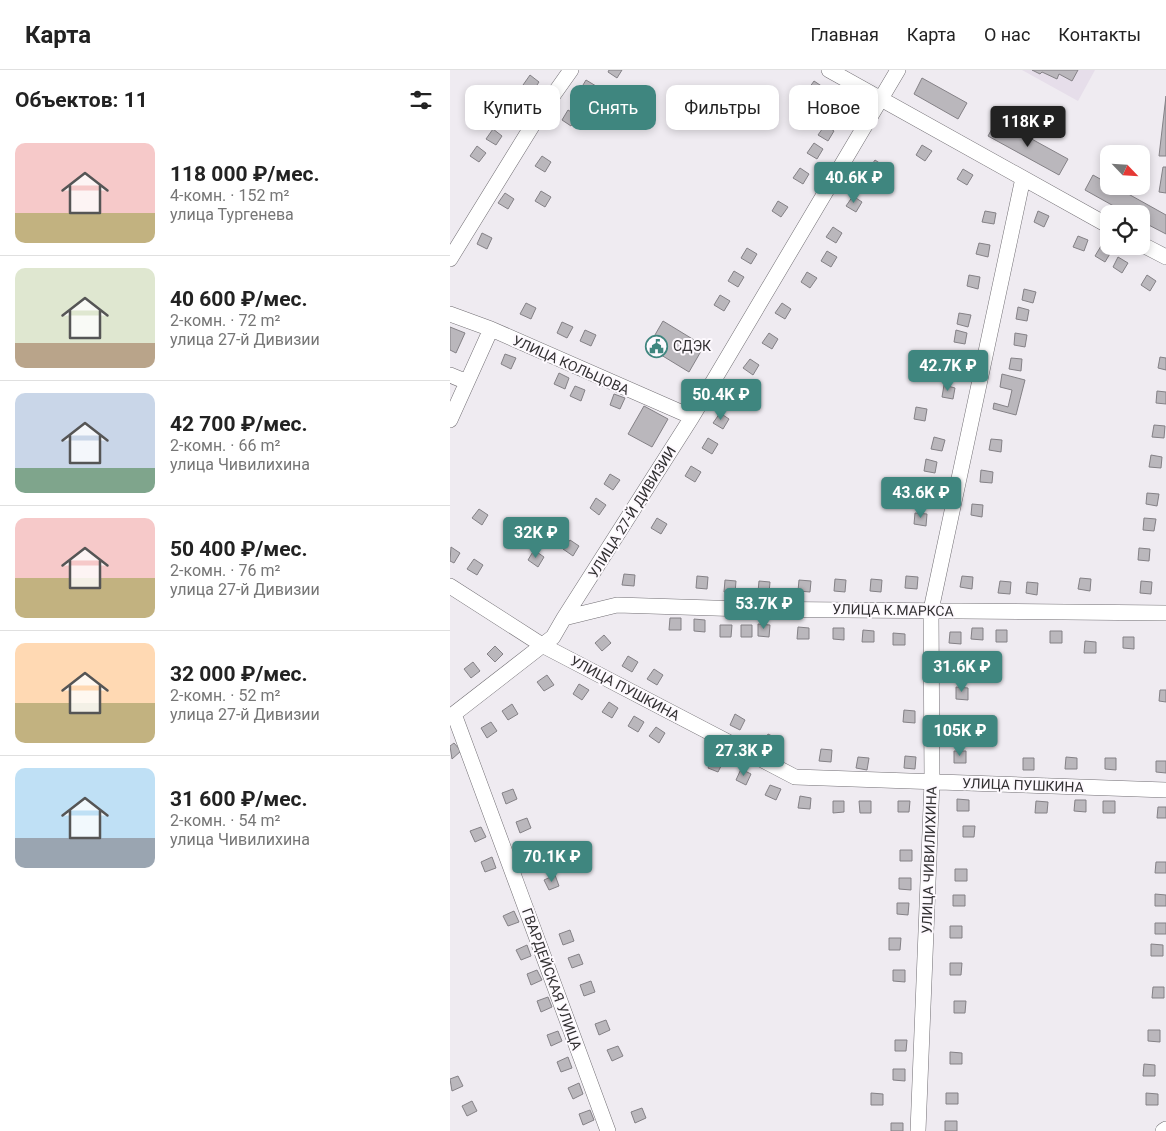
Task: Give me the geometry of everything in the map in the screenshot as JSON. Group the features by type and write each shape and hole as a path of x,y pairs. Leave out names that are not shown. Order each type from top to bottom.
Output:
{"street":[{"path":"450,259 537,118 571,70"},
{"path":"829,70 1100,221"},
{"name":"УЛИЦА 27-Й ДИВИЗИИ","path":"564,618 692,418 898,70"},
{"name":"УЛИЦА ЧИВИЛИХИНА","path":"918,1131 932,782 931,610 1022,178"},
{"path":"1150,249 1166,257"},
{"name":"УЛИЦА КОЛЬЦОВА","path":"450,314 491,329 692,418"},
{"path":"450,420 491,329"},
{"path":"450,375 467,382"},
{"name":"УЛИЦА ПУШКИНА","path":"450,586 542,645 795,777 1166,790"},
{"name":"УЛИЦА К.МАРКСА","path":"564,618 617,605 1166,613"},
{"path":"452,715 553,636 564,618"},
{"name":"ГВАРДЕЙСКАЯ УЛИЦА","path":"452,715 608,1131"}],"shaded area":[{"path":"1022,70 1095,70 1078,101"}],"building":[{"path":"609,70 622,70 617,78 608,72"},
{"path":"1032,70 1078,70 1072,81 1059,74 1057,79 1042,72 1040,74"},
{"path":"530,75 539,82 537,85 523,85"},
{"path":"922,78 967,103 958,119 914,94"},
{"path":"586,80 594,85 583,85"},
{"path":"814,81 820,85 811,85"},
{"path":"1166,96 1166,156 1159,156"},
{"path":"568,110 570,111 570,125 562,120"},
{"path":"997,120 1068,159 1059,175 988,136"},
{"path":"492,130 502,136 496,145 486,139"},
{"path":"822,130 834,131 828,141 818,135"},
{"path":"814,143 823,149 817,159 807,153"},
{"path":"922,145 932,151 925,161 916,155"},
{"path":"477,146 486,153 479,162 470,156"},
{"path":"542,156 551,162 545,172 535,166"},
{"path":"875,160 884,166 878,176 868,170"},
{"path":"1163,167 1166,167 1166,193 1159,192"},
{"path":"800,168 809,174 803,184 793,178"},
{"path":"963,169 973,175 967,185 957,179"},
{"path":"1093,175 1100,179 1100,195 1130,195 1148,205 1112,205 1085,190"},
{"path":"541,191 551,197 545,207 535,201"},
{"path":"505,193 514,199 508,209 498,203"},
{"path":"853,196 862,202 856,212 846,206"},
{"path":"778,201 788,207 781,217 772,211"},
{"path":"1150,206 1166,215 1166,234 1150,226"},
{"path":"985,211 996,213 994,224 982,222"},
{"path":"1038,211 1049,216 1044,227 1034,222"},
{"path":"833,227 842,233 836,243 826,237"},
{"path":"482,233 492,238 487,249 477,244"},
{"path":"1078,236 1088,240 1084,251 1073,247"},
{"path":"979,243 990,245 988,257 976,254"},
{"path":"747,248 757,254 751,264 741,258"},
{"path":"1100,248 1100,255 1109,255 1105,262 1095,256"},
{"path":"827,251 837,257 831,267 821,261"},
{"path":"1118,257 1128,263 1122,273 1113,267"},
{"path":"734,271 744,277 738,287 728,281"},
{"path":"807,272 817,278 810,288 801,282"},
{"path":"969,275 980,277 978,289 967,286"},
{"path":"1147,275 1156,281 1150,291 1141,285"},
{"path":"1024,289 1036,292 1033,303 1022,300"},
{"path":"720,295 730,301 724,311 714,305"},
{"path":"526,303 536,308 531,319 520,314"},
{"path":"782,303 791,309 785,319 775,313"},
{"path":"1018,307 1029,310 1027,321 1016,319"},
{"path":"959,313 971,315 968,327 957,324"},
{"path":"663,321 704,346 689,372 648,347"},
{"path":"562,322 573,327 567,338 557,333"},
{"path":"450,327 465,333 456,353 450,350"},
{"path":"585,330 596,335 591,346 580,341"},
{"path":"956,330 967,333 965,344 954,342"},
{"path":"769,333 778,339 772,349 762,343"},
{"path":"1015,333 1027,335 1025,347 1014,345"},
{"path":"505,354 516,358 511,369 501,364"},
{"path":"1160,357 1166,358 1166,370 1158,368"},
{"path":"1011,358 1022,359 1021,371 1009,369"},
{"path":"750,359 759,365 753,375 743,368"},
{"path":"949,361 960,364 958,375 946,373"},
{"path":"559,373 569,378 565,389 554,384"},
{"path":"1002,374 1025,380 1016,415 993,409 994,403 1008,407 1012,390 1000,387"},
{"path":"734,384 743,390 737,400 727,394"},
{"path":"944,385 955,388 953,399 942,397"},
{"path":"575,386 585,390 581,401 570,396"},
{"path":"1157,391 1166,392 1166,404 1156,403"},
{"path":"614,394 625,398 620,409 610,405"},
{"path":"644,406 668,419 652,447 628,434"},
{"path":"916,407 927,409 925,421 914,419"},
{"path":"720,413 729,419 723,429 713,423"},
{"path":"1154,425 1165,426 1164,438 1152,437"},
{"path":"934,437 945,440 942,451 931,449"},
{"path":"708,438 718,444 712,454 702,448"},
{"path":"991,439 1002,440 1001,452 989,450"},
{"path":"1151,455 1162,457 1161,468 1149,467"},
{"path":"926,459 937,462 935,473 924,471"},
{"path":"691,466 701,472 695,482 685,476"},
{"path":"981,470 993,472 992,483 980,482"},
{"path":"610,474 620,480 613,490 604,484"},
{"path":"1147,493 1159,494 1157,506 1146,504"},
{"path":"596,498 606,505 599,515 590,508"},
{"path":"972,504 983,505 982,517 971,515"},
{"path":"479,509 488,515 482,525 472,518"},
{"path":"915,513 927,514 926,526 914,524"},
{"path":"657,518 667,524 661,534 651,528"},
{"path":"1144,518 1156,519 1154,531 1143,530"},
{"path":"570,540 579,546 573,556 563,549"},
{"path":"451,547 460,553 454,563 450,561"},
{"path":"1139,548 1150,549 1149,561 1138,560"},
{"path":"534,550 544,557 538,567 528,560"},
{"path":"474,559 483,565 477,575 467,569"},
{"path":"624,574 635,575 634,586 622,585"},
{"path":"697,576 708,577 707,589 696,588"},
{"path":"906,576 918,577 917,589 905,588"},
{"path":"962,576 973,577 972,589 960,587"},
{"path":"1080,578 1091,579 1090,591 1078,589"},
{"path":"835,579 846,580 845,592 834,591"},
{"path":"871,579 882,580 881,592 870,591"},
{"path":"725,580 736,581 735,593 724,592"},
{"path":"799,580 811,581 810,592 798,591"},
{"path":"759,581 770,582 769,593 758,592"},
{"path":"1000,581 1011,582 1010,594 998,593"},
{"path":"1141,581 1152,582 1151,594 1140,593"},
{"path":"1027,582 1038,583 1037,595 1026,593"},
{"path":"670,618 681,618 681,630 669,630"},
{"path":"694,619 705,620 705,632 694,631"},
{"path":"758,624 770,625 769,637 758,636"},
{"path":"720,625 732,625 731,637 720,637"},
{"path":"741,625 752,625 752,637 741,637"},
{"path":"798,627 809,628 809,639 797,639"},
{"path":"833,628 844,628 844,640 833,639"},
{"path":"972,628 983,628 983,640 971,639"},
{"path":"863,630 874,631 874,642 862,642"},
{"path":"996,630 1007,630 1007,642 996,642"},
{"path":"1050,631 1062,631 1062,643 1050,643"},
{"path":"950,632 961,632 961,644 949,643"},
{"path":"893,633 905,634 905,645 893,645"},
{"path":"604,635 611,643 602,651 595,643"},
{"path":"1123,637 1134,637 1134,649 1123,648"},
{"path":"1085,641 1096,642 1096,653 1084,653"},
{"path":"495,646 503,654 495,662 487,654"},
{"path":"628,656 638,662 632,672 622,666"},
{"path":"473,662 480,671 471,678 464,669"},
{"path":"654,669 663,675 657,685 647,679"},
{"path":"547,675 554,685 544,691 537,682"},
{"path":"579,684 589,690 582,700 573,694"},
{"path":"956,687 968,688 968,700 956,699"},
{"path":"1160,690 1166,690 1166,702 1159,701"},
{"path":"609,702 618,708 612,718 602,712"},
{"path":"512,704 518,714 508,720 502,711"},
{"path":"904,710 915,711 915,723 903,722"},
{"path":"735,714 745,720 740,730 730,725"},
{"path":"634,716 644,722 638,732 628,726"},
{"path":"491,722 497,731 487,738 481,728"},
{"path":"656,727 665,733 659,743 649,736"},
{"path":"954,732 966,732 966,744 954,744"},
{"path":"768,734 778,739 773,750 763,744"},
{"path":"454,743 461,751 452,759 450,746"},
{"path":"821,749 832,750 831,762 819,761"},
{"path":"954,751 966,751 966,763 954,763"},
{"path":"905,756 916,757 915,769 904,768"},
{"path":"713,757 723,762 718,772 708,768"},
{"path":"858,757 869,758 867,770 856,768"},
{"path":"1066,757 1077,758 1077,769 1065,769"},
{"path":"1023,758 1034,758 1034,770 1023,770"},
{"path":"1105,758 1116,758 1116,770 1105,769"},
{"path":"1156,761 1166,761 1166,773 1156,772"},
{"path":"741,769 751,774 746,785 736,780"},
{"path":"770,785 781,789 776,800 765,795"},
{"path":"513,789 517,799 506,804 502,793"},
{"path":"800,796 811,798 810,809 798,808"},
{"path":"957,799 969,800 969,811 957,811"},
{"path":"1075,800 1086,800 1086,812 1074,811"},
{"path":"833,801 844,801 844,812 833,813"},
{"path":"859,801 871,801 871,813 860,813"},
{"path":"898,801 910,801 909,812 898,812"},
{"path":"1036,801 1048,802 1047,813 1035,813"},
{"path":"1103,801 1115,801 1115,813 1103,813"},
{"path":"1158,807 1166,807 1166,818 1157,818"},
{"path":"527,818 531,828 520,833 516,822"},
{"path":"963,826 975,826 974,837 963,837"},
{"path":"481,827 486,837 475,842 470,831"},
{"path":"900,850 912,850 912,861 900,861"},
{"path":"492,857 496,868 485,872 481,862"},
{"path":"1156,862 1166,862 1166,873 1155,873"},
{"path":"955,869 967,869 967,881 955,881"},
{"path":"555,875 559,886 549,890 544,880"},
{"path":"899,878 911,878 911,890 899,889"},
{"path":"1155,894 1166,895 1166,906 1155,906"},
{"path":"953,895 965,895 965,906 953,906"},
{"path":"897,903 909,903 908,915 897,914"},
{"path":"514,911 519,922 508,926 503,916"},
{"path":"1155,923 1166,923 1166,934 1155,934"},
{"path":"950,926 962,926 962,938 950,938"},
{"path":"570,930 574,941 563,945 559,934"},
{"path":"889,938 901,938 900,950 889,950"},
{"path":"1151,944 1163,945 1163,956 1151,956"},
{"path":"527,945 531,956 521,960 516,950"},
{"path":"579,954 583,964 572,968 568,958"},
{"path":"950,963 962,963 961,975 950,975"},
{"path":"537,970 542,980 531,985 527,974"},
{"path":"893,970 905,970 905,982 893,981"},
{"path":"591,981 595,992 584,996 580,985"},
{"path":"1153,987 1164,987 1164,998 1152,998"},
{"path":"548,997 552,1007 541,1012 537,1001"},
{"path":"954,1001 966,1001 965,1013 954,1013"},
{"path":"606,1020 610,1030 599,1035 595,1024"},
{"path":"1148,1030 1160,1030 1160,1042 1148,1041"},
{"path":"558,1031 562,1041 551,1046 547,1035"},
{"path":"895,1040 907,1040 906,1051 895,1051"},
{"path":"618,1046 623,1056 612,1061 607,1050"},
{"path":"950,1052 962,1053 962,1064 950,1064"},
{"path":"568,1057 572,1068 561,1072 557,1062"},
{"path":"1144,1064 1155,1065 1155,1076 1143,1076"},
{"path":"893,1069 905,1069 905,1081 893,1080"},
{"path":"458,1076 463,1086 452,1091 450,1079"},
{"path":"579,1083 583,1094 573,1099 568,1088"},
{"path":"871,1093 883,1094 883,1105 871,1105"},
{"path":"946,1093 958,1093 958,1104 946,1104"},
{"path":"1146,1093 1158,1094 1158,1105 1146,1105"},
{"path":"472,1101 477,1111 467,1116 462,1106"},
{"path":"642,1108 646,1118 635,1123 631,1112"},
{"path":"590,1110 594,1120 583,1125 579,1114"},
{"path":"945,1121 957,1121 957,1131 945,1131"},
{"path":"891,1123 903,1123 903,1131 891,1131"}],"place":[{"name":"СДЭК","path":"657,346"}]}
